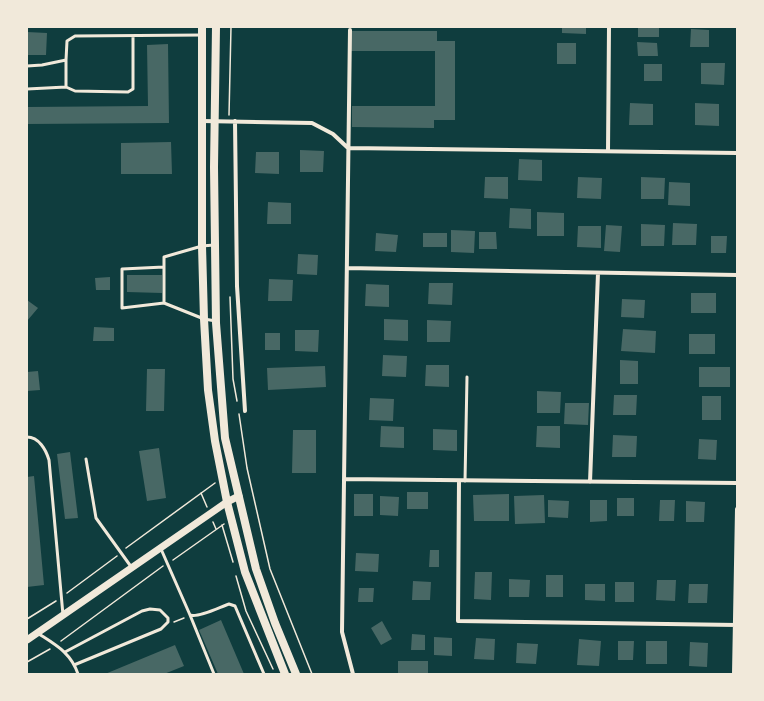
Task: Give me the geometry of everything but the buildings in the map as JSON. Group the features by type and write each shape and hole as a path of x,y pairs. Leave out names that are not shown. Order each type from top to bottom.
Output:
{"main road":[{"path":"216,27 216,322 225,438 256,569 275,623 296,674"},
{"path":"202,31 202,246 208,390 215,441 227,502 245,572 286,674"}],"street":[{"path":"608,152 609,27"},
{"path":"350,30 342,632 353,674"},
{"path":"202,121 312,123 333,134 348,148 737,153"},
{"path":"235,121 237,286 245,411"},
{"path":"347,268 737,275"},
{"path":"590,482 598,273"},
{"path":"344,479 737,483"},
{"path":"459,481 458,621 736,625"},
{"path":"27,640 227,502 239,496"},
{"path":"734,674 737,509"}],"lane":[{"path":"66,87 67,41 75,36 133,36 202,31"},
{"path":"27,89 66,87 75,92 128,92 133,89 133,36"},
{"path":"27,66 42,65 66,60"},
{"path":"164,302 164,257 202,246 215,245"},
{"path":"164,268 122,269 122,308 164,302 204,319 216,322"},
{"path":"465,481 467,377"},
{"path":"27,437 31,437 42,446 49,460 63,615"},
{"path":"86,459 96,518 132,568"},
{"path":"160,549 190,615 214,674"},
{"path":"190,615 198,615 229,604 235,606 264,674"},
{"path":"65,652 150,608 160,610 168,618 168,622 161,629 74,665"},
{"path":"38,633 65,652 78,674"}],"path":[{"path":"27,662 56,645 231,519"},
{"path":"222,525 234,568"},
{"path":"236,575 246,611 275,674"},
{"path":"165,626 190,615"}]}
